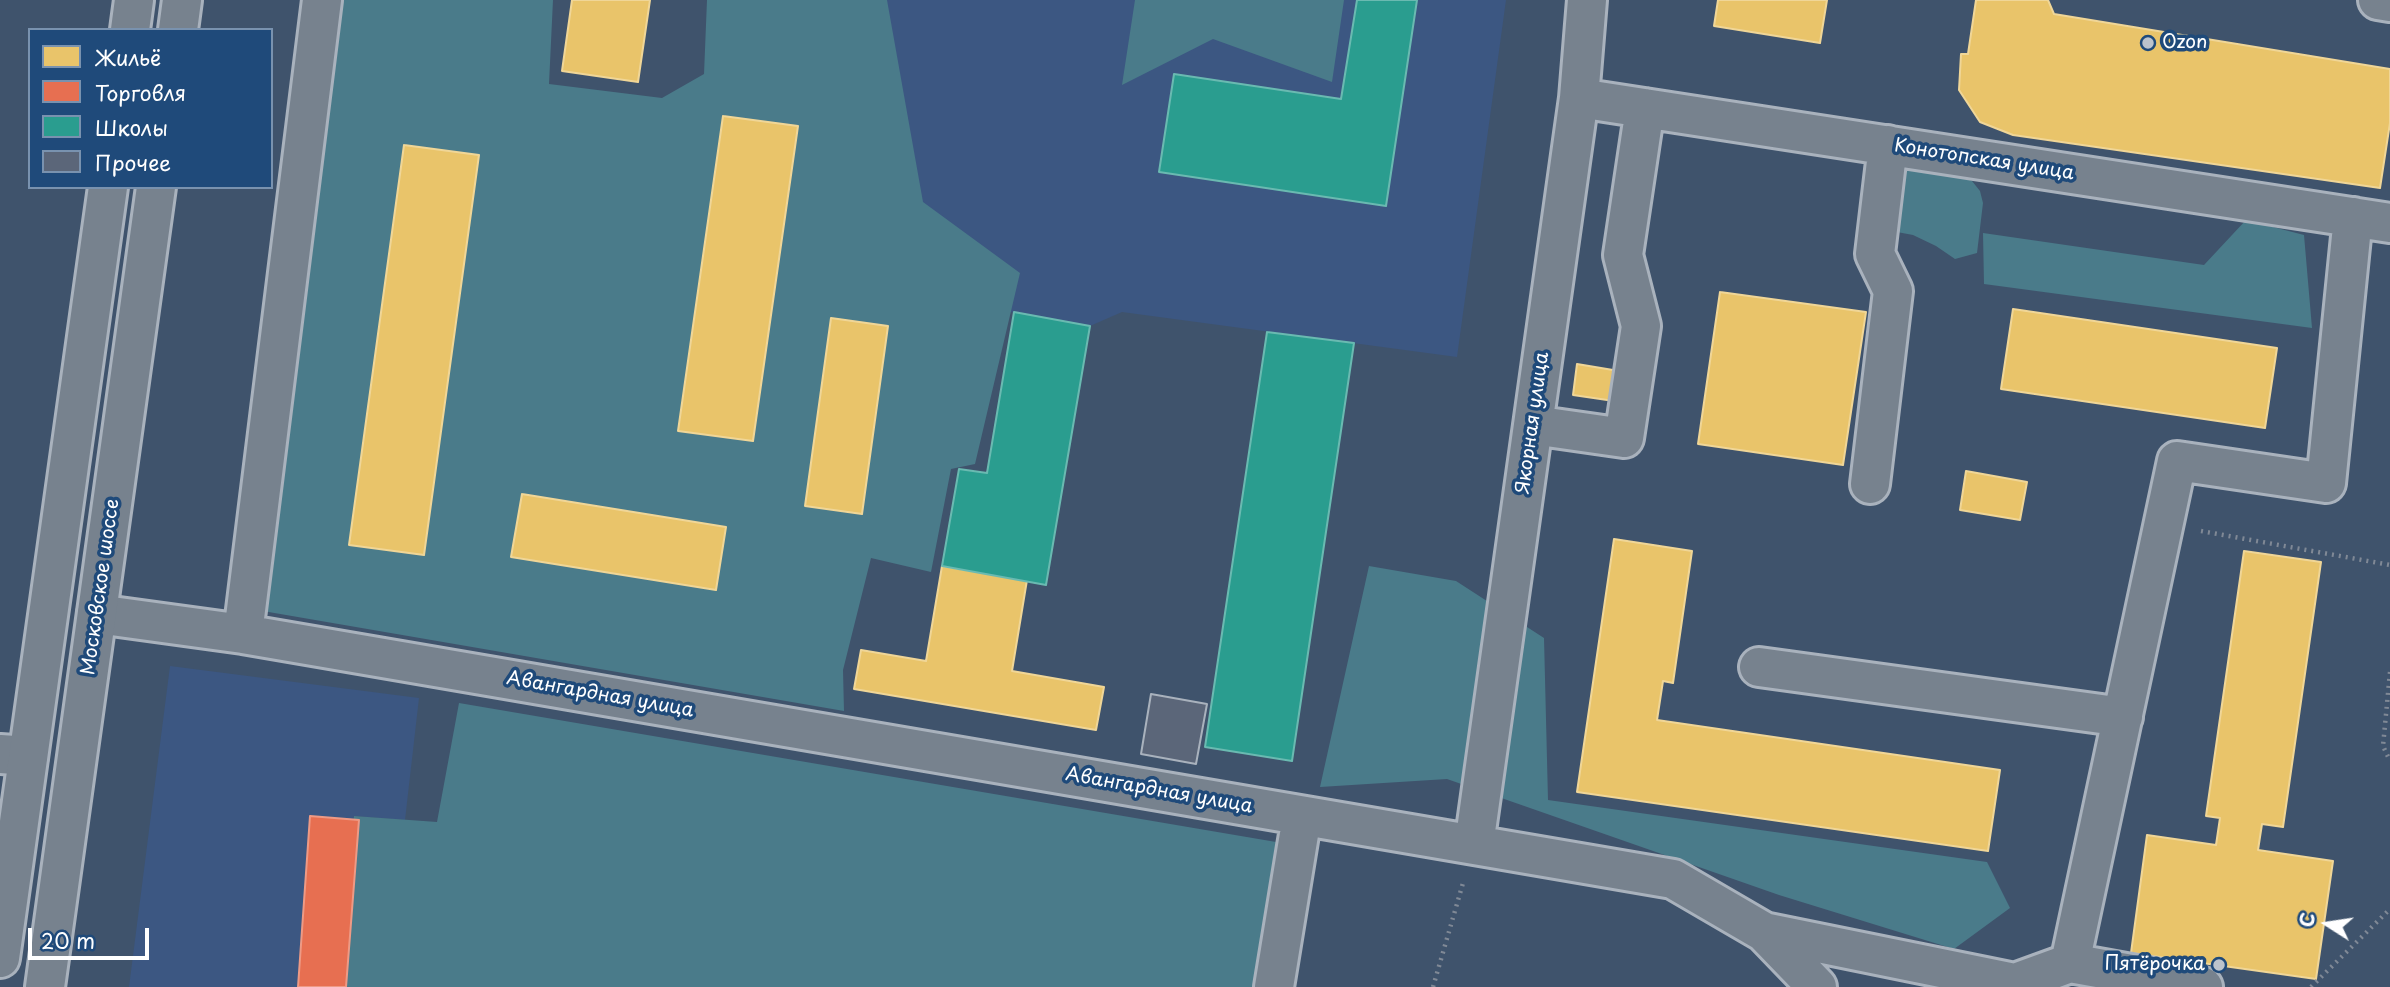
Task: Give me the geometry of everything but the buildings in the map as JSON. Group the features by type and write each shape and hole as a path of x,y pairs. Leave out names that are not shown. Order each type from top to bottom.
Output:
{"street":[{"path":"130,28 134,0"},
{"path":"178,28 182,0"},
{"path":"243,634 322,0"},
{"name":"Якорная улица","path":"1474,845 1579,98 1587,0"},
{"path":"2378,0 2390,2"},
{"name":"Конотопская улица","path":"1579,98 2372,220"},
{"path":"1533,425 1624,438 1641,326 1623,255 1645,108"},
{"path":"1870,484 1893,291 1874,254 1888,145"},
{"path":"0,958 14,755 108,189"},
{"name":"Московское шоссе","path":"45,987 156,189"},
{"path":"2203,987 2070,963 2177,461 2326,483 2372,220"},
{"name":"Авангардная улица","path":"97,614 243,634 1673,879 1764,932 2015,983 2070,963"},
{"path":"1759,667 2123,717"},
{"path":"1274,987 1302,816"},
{"path":"1764,932 1817,987"}],"path":[{"path":"2164,524 2390,565"},
{"path":"2390,672 2383,746 2390,761"},
{"path":"1433,987 1474,845"},
{"path":"2311,987 2390,909"}],"shaded area":[{"path":"342,0 553,0 549,84 662,98 704,74 707,0 887,0 923,202 1020,273 975,464 951,469 931,572 871,558 843,670 844,711 257,610"},
{"path":"838,0 1506,0 1457,357 1122,312 1090,326 800,275"},
{"path":"1135,0 1344,0 1332,82 1213,39 1122,85"},
{"path":"1891,163 1961,175 1972,181 1980,191 1983,203 1977,253 1955,259 1913,235 1881,229"},
{"path":"2246,220 2304,235 2312,328 1984,284 1983,233 2204,265"},
{"path":"1369,566 1456,581 1544,638 1548,800 1987,862 2010,908 1954,949 1779,895 1447,779 1320,787"},
{"path":"170,666 419,698 405,820 354,816 330,987 129,987"},
{"path":"459,703 1282,843 1258,987 330,987 354,816 437,822"}],"place":[{"name":"Ozon","path":"2148,43"},
{"name":"Пятёрочка","path":"2219,965"}]}
